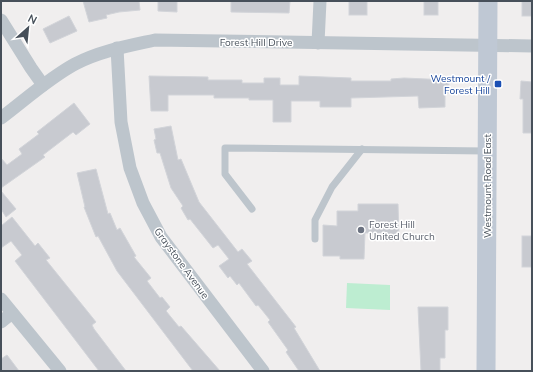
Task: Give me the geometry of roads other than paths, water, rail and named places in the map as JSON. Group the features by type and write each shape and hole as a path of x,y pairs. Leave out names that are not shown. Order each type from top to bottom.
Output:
{"main road":[{"name":"Westmount Road East","path":"486,371 488,1"}],"street":[{"path":"318,43 320,1"},
{"path":"1,20 31,68 44,85"},
{"name":"Forest Hill Drive","path":"1,118 44,85 76,64 117,48 155,40 532,46"},
{"name":"Graystone Avenue","path":"117,48 120,122 130,168 143,203 161,237 263,371"},
{"path":"1,299 60,371"},
{"path":"1,322 12,313"}],"lane":[{"path":"252,209 225,174 225,148 487,151"},
{"path":"315,239 315,220 332,187 362,149"}],"place":[{"name":"Westmount / Forest Hill","path":"498,84"},
{"name":"Forest Hill United Church","path":"361,230"}]}
